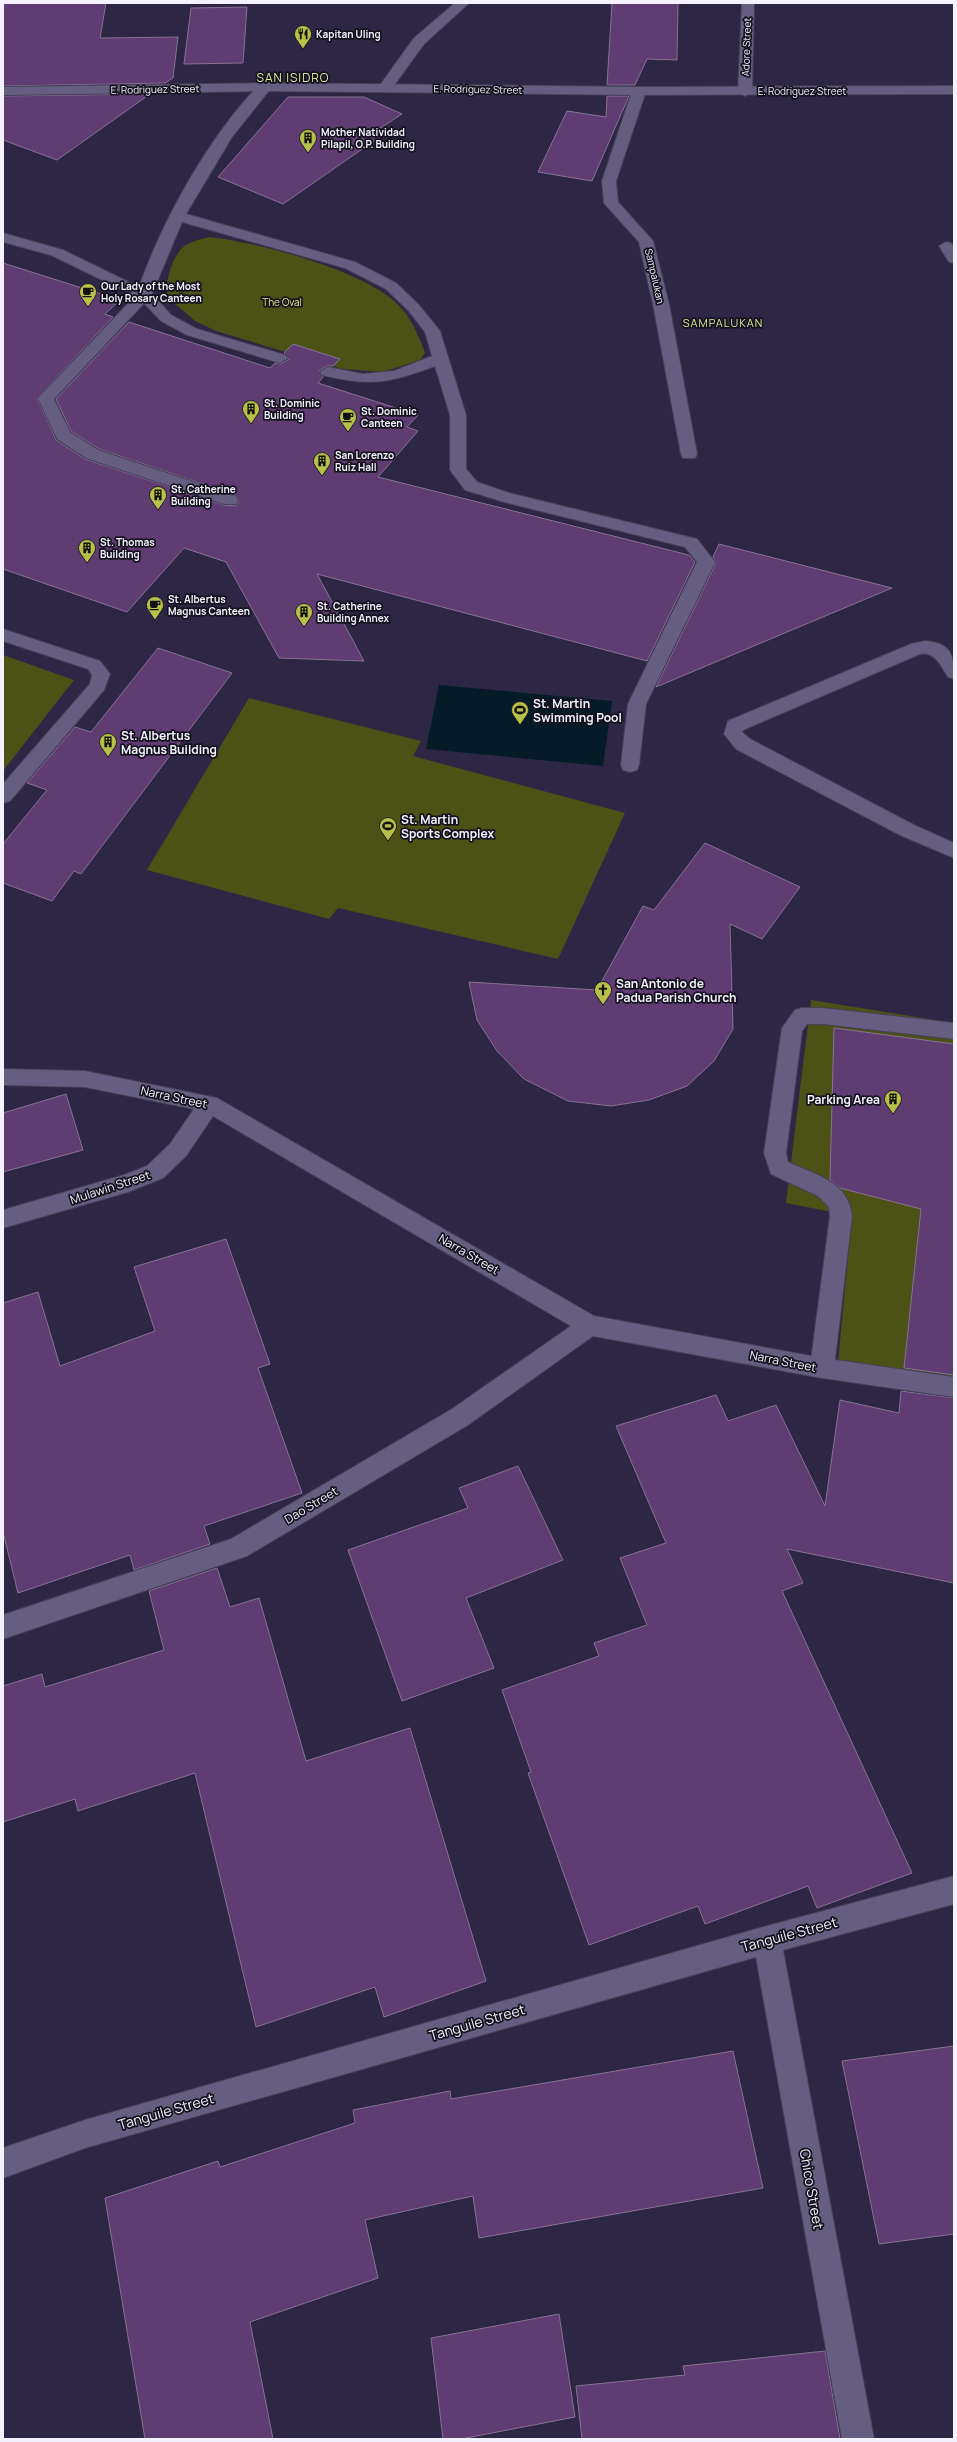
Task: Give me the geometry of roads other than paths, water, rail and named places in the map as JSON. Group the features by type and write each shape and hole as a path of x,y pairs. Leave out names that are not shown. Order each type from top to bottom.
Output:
{"street":[{"path":"385,88 419,41 463,3"},
{"name":"Adore Street","path":"745,92 748,3"},
{"path":"230,500 92,454 63,435 46,398 144,295 156,258 201,175 246,105 265,87"},
{"name":"E. Rodriguez Street","path":"3,91 265,87 745,92 954,90"},
{"name":"Sampalukan","path":"640,91 609,181 611,203 646,241 661,304 689,454"},
{"path":"178,216 350,265 391,286 413,307 432,331 439,359 458,415 458,470 471,486 504,497 691,543 699,551 706,562 637,704 630,766"},
{"path":"3,237 58,253 144,295 166,318 192,332 280,358"},
{"path":"946,246 954,259"},
{"path":"328,372 363,379 396,375 439,359"},
{"path":"3,635 94,665 101,674 98,686 3,796"},
{"path":"954,673 940,651 929,645 917,648 734,726 733,734 743,744 907,830 954,851"},
{"path":"822,1368 841,1216 840,1203 826,1190 779,1168 775,1153 792,1028 802,1016 822,1016 954,1031"},
{"name":"Narra Street","path":"3,1077 86,1079 210,1104 590,1325 822,1368 954,1387"},
{"name":"Mulawin Street","path":"3,1219 128,1183 155,1172 178,1150 210,1104"},
{"name":"Dao Street","path":"3,1627 238,1548 460,1417 590,1325"},
{"name":"Tanguile Street","path":"3,2163 85,2134 767,1940 954,1890"},
{"name":"Chico Street","path":"767,1940 858,2439"}],"water":[{"name":"St. Martin Swimming Pool","path":"439,685 612,701 603,766 426,749"}],"place":[{"name":"Kapitan Uling","path":"303,49"},
{"name":"Mother Natividad Pilapil, O.P. Building","path":"308,153"},
{"name":"Our Lady of the Most Holy Rosary Canteen","path":"88,307"},
{"name":"St. Dominic Building","path":"251,424"},
{"name":"St. Dominic Canteen","path":"348,432"},
{"name":"San Lorenzo Ruiz Hall","path":"322,476"},
{"name":"St. Catherine Building","path":"158,510"},
{"name":"St. Thomas Building","path":"87,563"},
{"name":"St. Albertus Magnus Canteen","path":"155,620"},
{"name":"St. Catherine Building Annex","path":"304,627"},
{"name":"St. Martin Swimming Pool","path":"520,725"},
{"name":"St. Albertus Magnus Building","path":"108,757"},
{"name":"St. Martin Sports Complex","path":"388,841"},
{"name":"San Antonio de Padua Parish Church","path":"603,1005"},
{"name":"Parking Area","path":"893,1114"}],"district":[{"name":"SAN ISIDRO","path":"293,77"},
{"name":"SAMPALUKAN","path":"723,322"}],"park label":[{"name":"The Oval","path":"282,302"}]}
